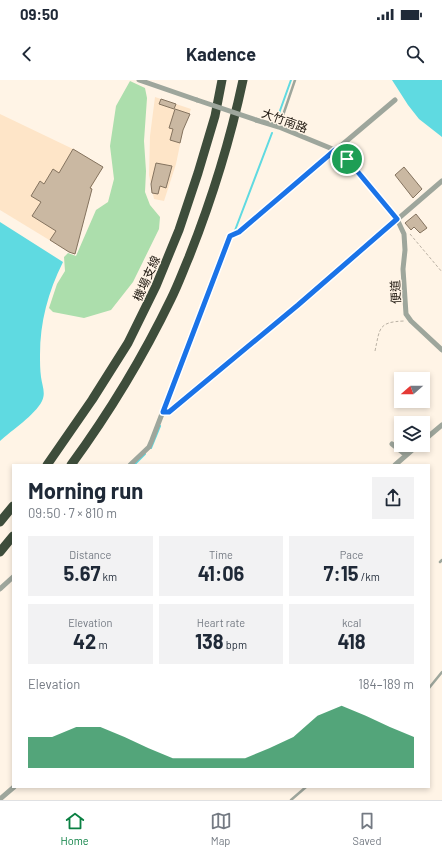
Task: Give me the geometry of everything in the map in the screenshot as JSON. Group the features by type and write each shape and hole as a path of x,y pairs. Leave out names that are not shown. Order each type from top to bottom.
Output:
{"highway":[{"name":"機場支線","path":"48,464 92,400 128,343 156,286 179,230 198,173 215,116 222,80"},
{"path":"72,464 98,426 140,358 172,298 198,234 219,175 234,122 243,80"},
{"path":"0,522 12,507"},
{"path":"0,552 12,537"}],"street":[{"name":"大竹南路","path":"139,80 279,127 335,150 347,159 397,219"},
{"path":"131,464 149,447 230,236 239,232 395,100"},
{"path":"163,412 169,412 298,305 442,181"},
{"name":"便道","path":"397,219 404,234 405,250 403,269 406,314 411,321 442,350"},
{"path":"430,435 442,425"},
{"path":"392,444 406,455"},
{"path":"396,464 410,452"},
{"path":"0,589 12,578"},
{"path":"0,799 13,788"}],"lane":[{"path":"279,127 295,80"},
{"path":"430,687 442,672"},
{"path":"291,800 305,788"}],"path":[{"path":"407,231 442,272"},
{"path":"375,351 382,327 389,322 411,321"}],"shaded area":[{"path":"155,97 191,109 183,130 176,164 164,201 154,199 149,175 150,136"},
{"path":"0,114 73,149 103,167 91,188 92,189 75,254 69,252 0,210"}],"green space":[{"path":"130,81 145,88 147,98 144,141 146,171 145,192 150,205 160,217 159,229 133,282 111,310 84,318 53,312 49,308 57,284 65,271 64,257 68,253 76,256 96,210 108,202 114,179 110,146 116,106"}],"water":[{"path":"392,80 442,80 442,137 419,119"},
{"path":"0,222 63,262 49,296 41,331 40,363 44,392 42,401 34,412 0,441"}],"building":[{"path":"161,99 176,104 174,109 159,104"},
{"path":"175,109 190,114 183,130 180,143 170,140 173,129 169,128"},
{"path":"73,149 103,167 90,188 92,189 75,254 50,240 56,231 32,216 41,202 31,196 40,181 44,184 53,169 59,173"},
{"path":"156,163 172,166 166,188 160,186 158,194 152,193 151,184"},
{"path":"404,167 422,189 413,198 395,175"},
{"path":"416,214 427,228 420,233 414,227 411,230 405,223"}],"waterway":[{"path":"277,119 291,80"},
{"path":"234,233 272,133"},
{"path":"151,448 160,426"},
{"path":"135,464 145,454"}],"route":[{"path":"335,150 347,159 397,219 298,305 169,412 163,412 230,236 239,232 335,150"}]}
